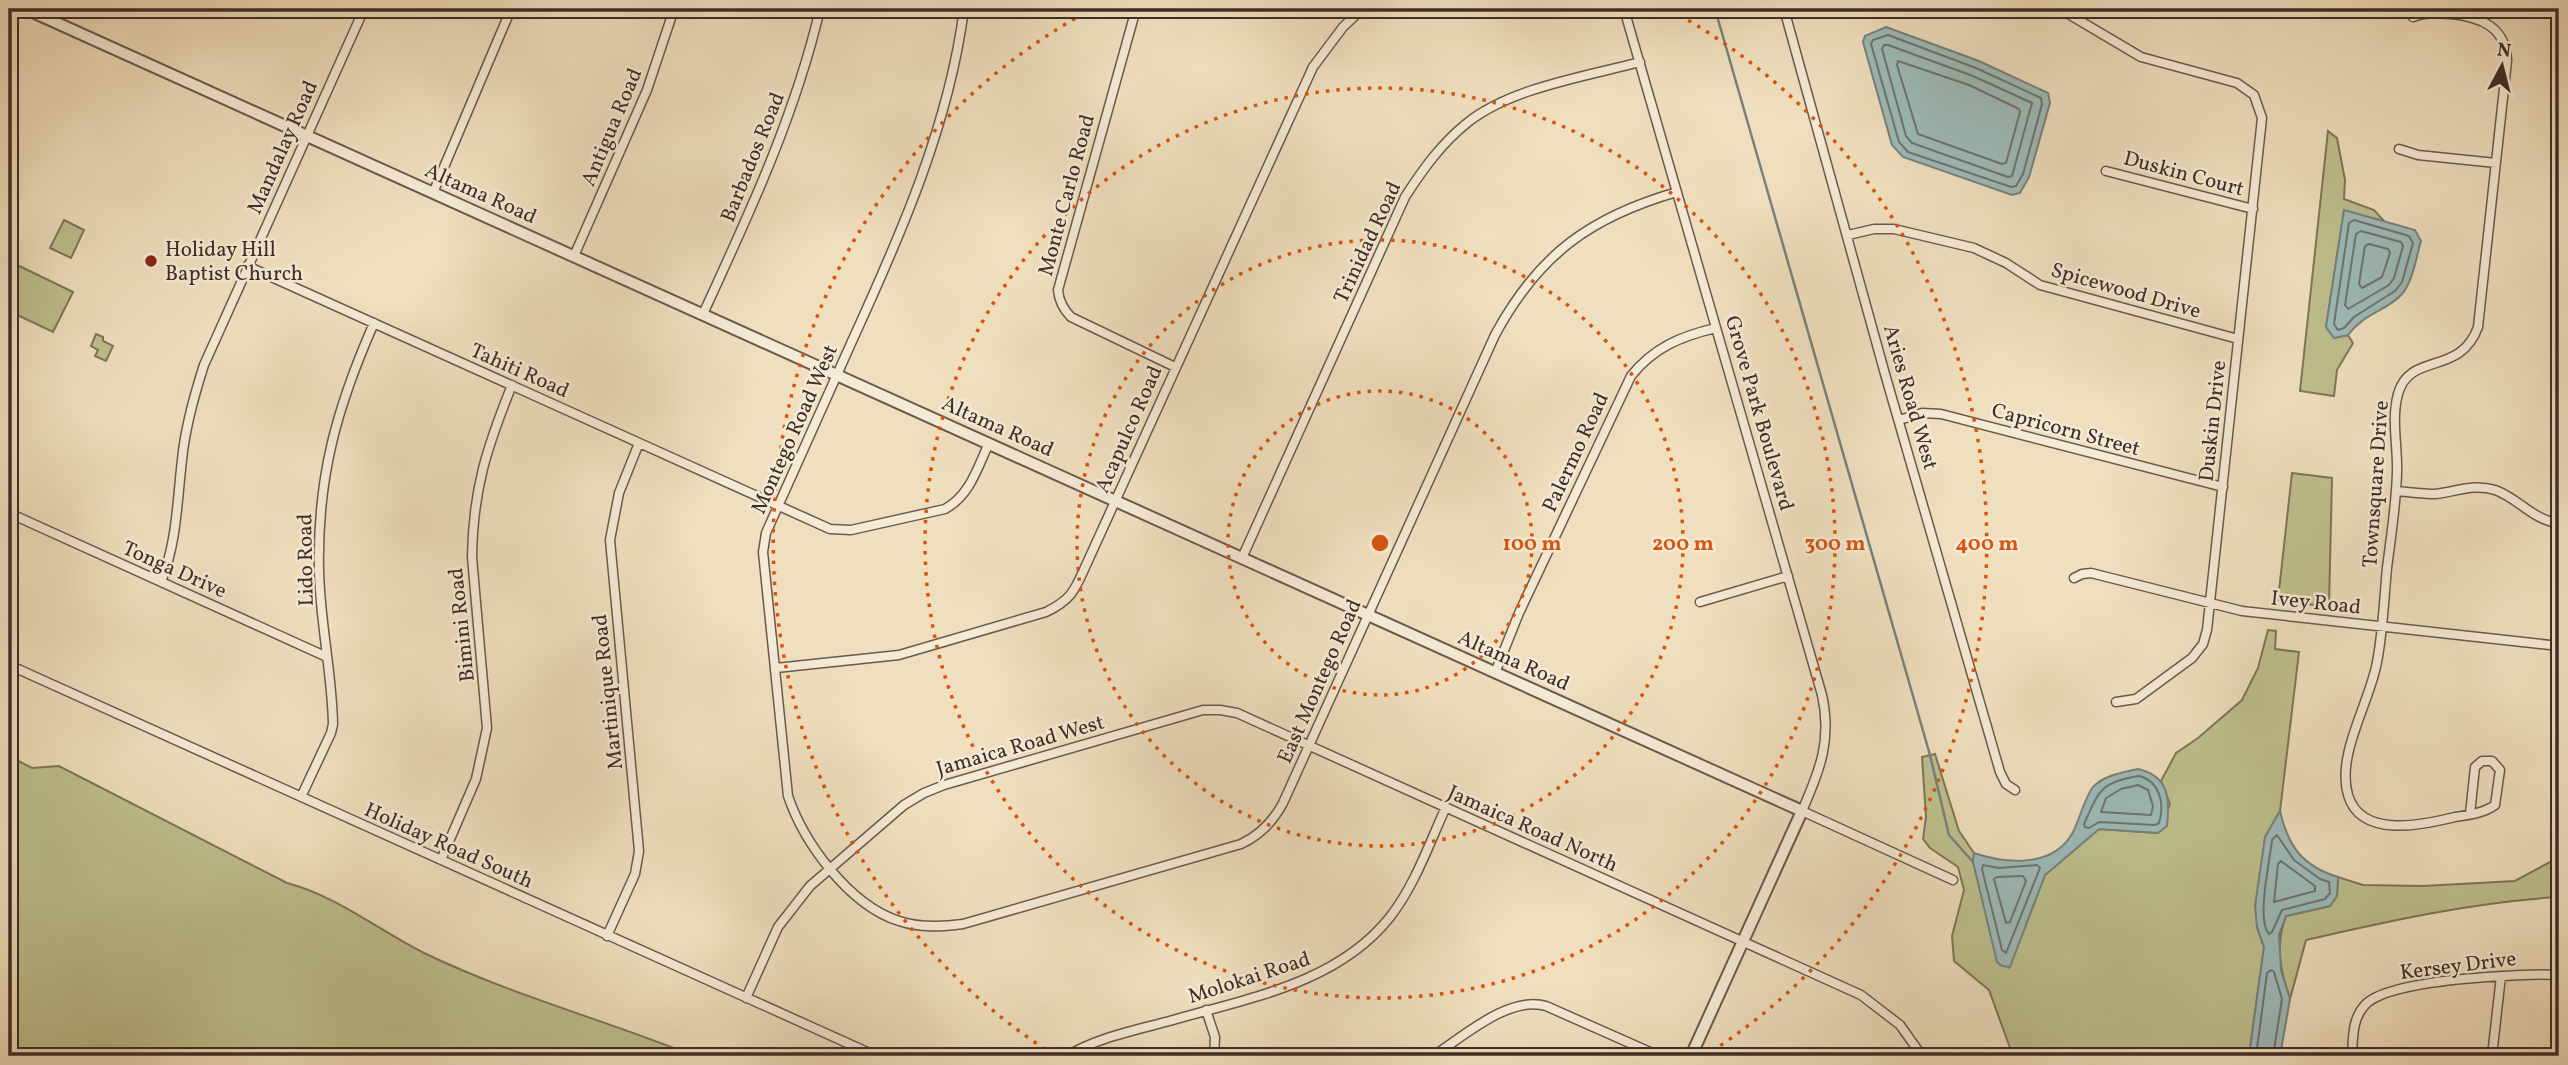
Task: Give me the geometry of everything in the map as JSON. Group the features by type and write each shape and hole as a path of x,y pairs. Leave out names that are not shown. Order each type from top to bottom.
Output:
{"street":[{"name":"Altama Road","path":"26,9 1953,880"},
{"name":"Mandalay Road","path":"161,582 173,546 188,417 204,365 364,9"},
{"path":"433,193 511,9"},
{"name":"Antigua Road","path":"574,256 647,90 674,9"},
{"name":"Barbados Road","path":"703,314 779,143 802,79 820,9"},
{"name":"Montego Road West","path":"830,869 802,829 788,796 763,552 766,533 902,231 925,165 951,72 964,9"},
{"name":"Monte Carlo Road","path":"1136,9 1058,290 1064,310 1071,317 1175,367"},
{"name":"Acapulco Road","path":"776,668 899,655 1046,612 1063,604 1073,593 1312,68 1327,46 1362,9"},
{"name":"Grove Park Boulevard","path":"1624,9 1826,714 1827,736 1822,760 1802,811 1691,1056"},
{"name":"Aries Road West","path":"1784,9 2000,772 2006,784 2015,790"},
{"name":"Duskin Drive","path":"2060,9 2141,57 2236,83 2254,95 2262,118 2224,487 2203,644 2192,658 2136,699 2116,702"},
{"name":"Townsquare Drive","path":"2413,18 2427,13 2473,16 2485,20 2500,35 2507,51 2507,61 2478,327 2474,339 2458,355 2417,370 2402,384 2398,395 2395,420 2396,491 2382,627 2374,676 2348,755 2346,784 2353,807 2360,816 2370,820 2396,825 2423,825 2470,814"},
{"name":"Trinidad Road","path":"1242,558 1405,197 1433,155 1469,121 1515,96 1640,62"},
{"path":"2399,149 2418,155 2496,163"},
{"name":"Duskin Court","path":"2106,171 2253,209"},
{"name":"East Montego Road","path":"830,869 870,906 897,920 931,927 963,924 1248,840 1269,825 1280,809 1495,335 1524,286 1547,261 1573,239 1640,203 1677,192"},
{"name":"Spicewood Drive","path":"1848,235 1874,229 1894,229 1973,248 1998,258 2040,285 2238,339"},
{"name":"Tahiti Road","path":"247,266 840,532 945,509 957,503 966,494 989,443"},
{"name":"Lido Road","path":"300,797 333,724 319,571 323,479 340,405 373,323"},
{"name":"Palermo Road","path":"1495,673 1520,612 1631,376 1646,359 1668,343 1716,328"},
{"name":"Bimini Road","path":"441,860 476,779 487,728 471,556 472,528 482,464 512,385"},
{"name":"Capricorn Street","path":"1899,419 1922,413 1941,414 2224,487"},
{"name":"Martinique Road","path":"607,936 635,873 639,851 610,540 619,493 639,443"},
{"path":"2396,491 2434,494 2472,487 2484,488 2505,495 2542,519 2558,523"},
{"name":"Tonga Drive","path":"9,513 327,657"},
{"name":"Ivey Road","path":"2074,578 2091,573 2242,611 2559,646"},
{"path":"1700,601 1788,576"},
{"name":"Holiday Road South","path":"9,665 876,1056"},
{"name":"Jamaica Road West","path":"746,998 778,927 810,886 904,805 923,793 1203,710 1237,713 1309,746"},
{"name":"Jamaica Road North","path":"1309,746 1861,995 1900,1025 1922,1056"},
{"path":"2482,761 2492,761 2500,770 2497,800 2492,807 2470,814 2475,768 2482,761"},
{"name":"Molokai Road","path":"1067,1056 1099,1041 1307,979 1338,962 1390,917 1404,897 1446,807"},
{"name":"Kersey Drive","path":"2352,1056 2354,1026 2365,1005 2376,996 2391,990 2501,976 2559,975"},
{"path":"2492,1056 2501,976"},
{"path":"1433,1056 1509,1008 1533,1004 1546,1006 1659,1056"},
{"path":"1206,1010 1214,1037 1214,1056"}],"green space":[{"path":"2328,131 2337,138 2345,180 2344,199 2374,210 2384,221 2344,211 2326,327 2334,338 2348,335 2353,343 2337,370 2334,396 2300,391"},
{"path":"64,220 84,230 71,258 50,248"},
{"path":"9,261 73,292 53,332 9,311"},
{"path":"96,334 113,346 106,361 95,356 98,350 91,346"},
{"path":"2292,473 2332,478 2329,607 2278,600"},
{"path":"2268,630 2276,631 2275,649 2299,652 2280,811 2265,837 2257,927 2264,947 2249,1056 2013,1056 1989,990 1954,961 1952,936 1964,890 1958,867 1930,848 1923,839 1926,817 1922,757 1935,754 1959,831 1974,853 1973,862 2009,967 2045,875 2099,829 2157,833 2170,804 2161,781 2176,753 2242,700 2258,668"},
{"path":"9,756 32,768 59,766 287,883 323,896 407,944 457,968 694,1056 9,1056"},
{"path":"2559,845 2559,897 2463,908 2306,940 2290,999 2280,958 2286,916 2330,906 2337,896 2338,877 2363,885 2423,886 2515,881 2552,861"}],"water":[{"path":"1886,27 1979,61 2048,93 2050,103 2029,177 2020,193 2012,195 1903,157 1892,145 1863,42 1865,36"},
{"path":"2344,210 2415,230 2421,241 2412,276 2402,294 2361,322 2348,335 2334,338 2326,327"},
{"path":"2138,769 2148,772 2162,783 2167,798 2167,826 2158,833 2099,829 2045,875 2010,967 2002,966 1997,962 1973,862 1974,853 2014,861 2042,857 2054,852 2065,844 2073,832 2093,787 2108,777"},
{"path":"2280,811 2287,835 2298,853 2315,867 2338,877 2337,896 2330,906 2286,916 2279,935 2281,970 2290,999 2280,1056 2249,1056 2264,947 2257,927 2255,906 2265,837"}],"waterway":[{"path":"1715,9 1930,755 1949,835 1973,862"}],"place":[{"name":"Holiday Hill Baptist Church","path":"151,261"}]}
